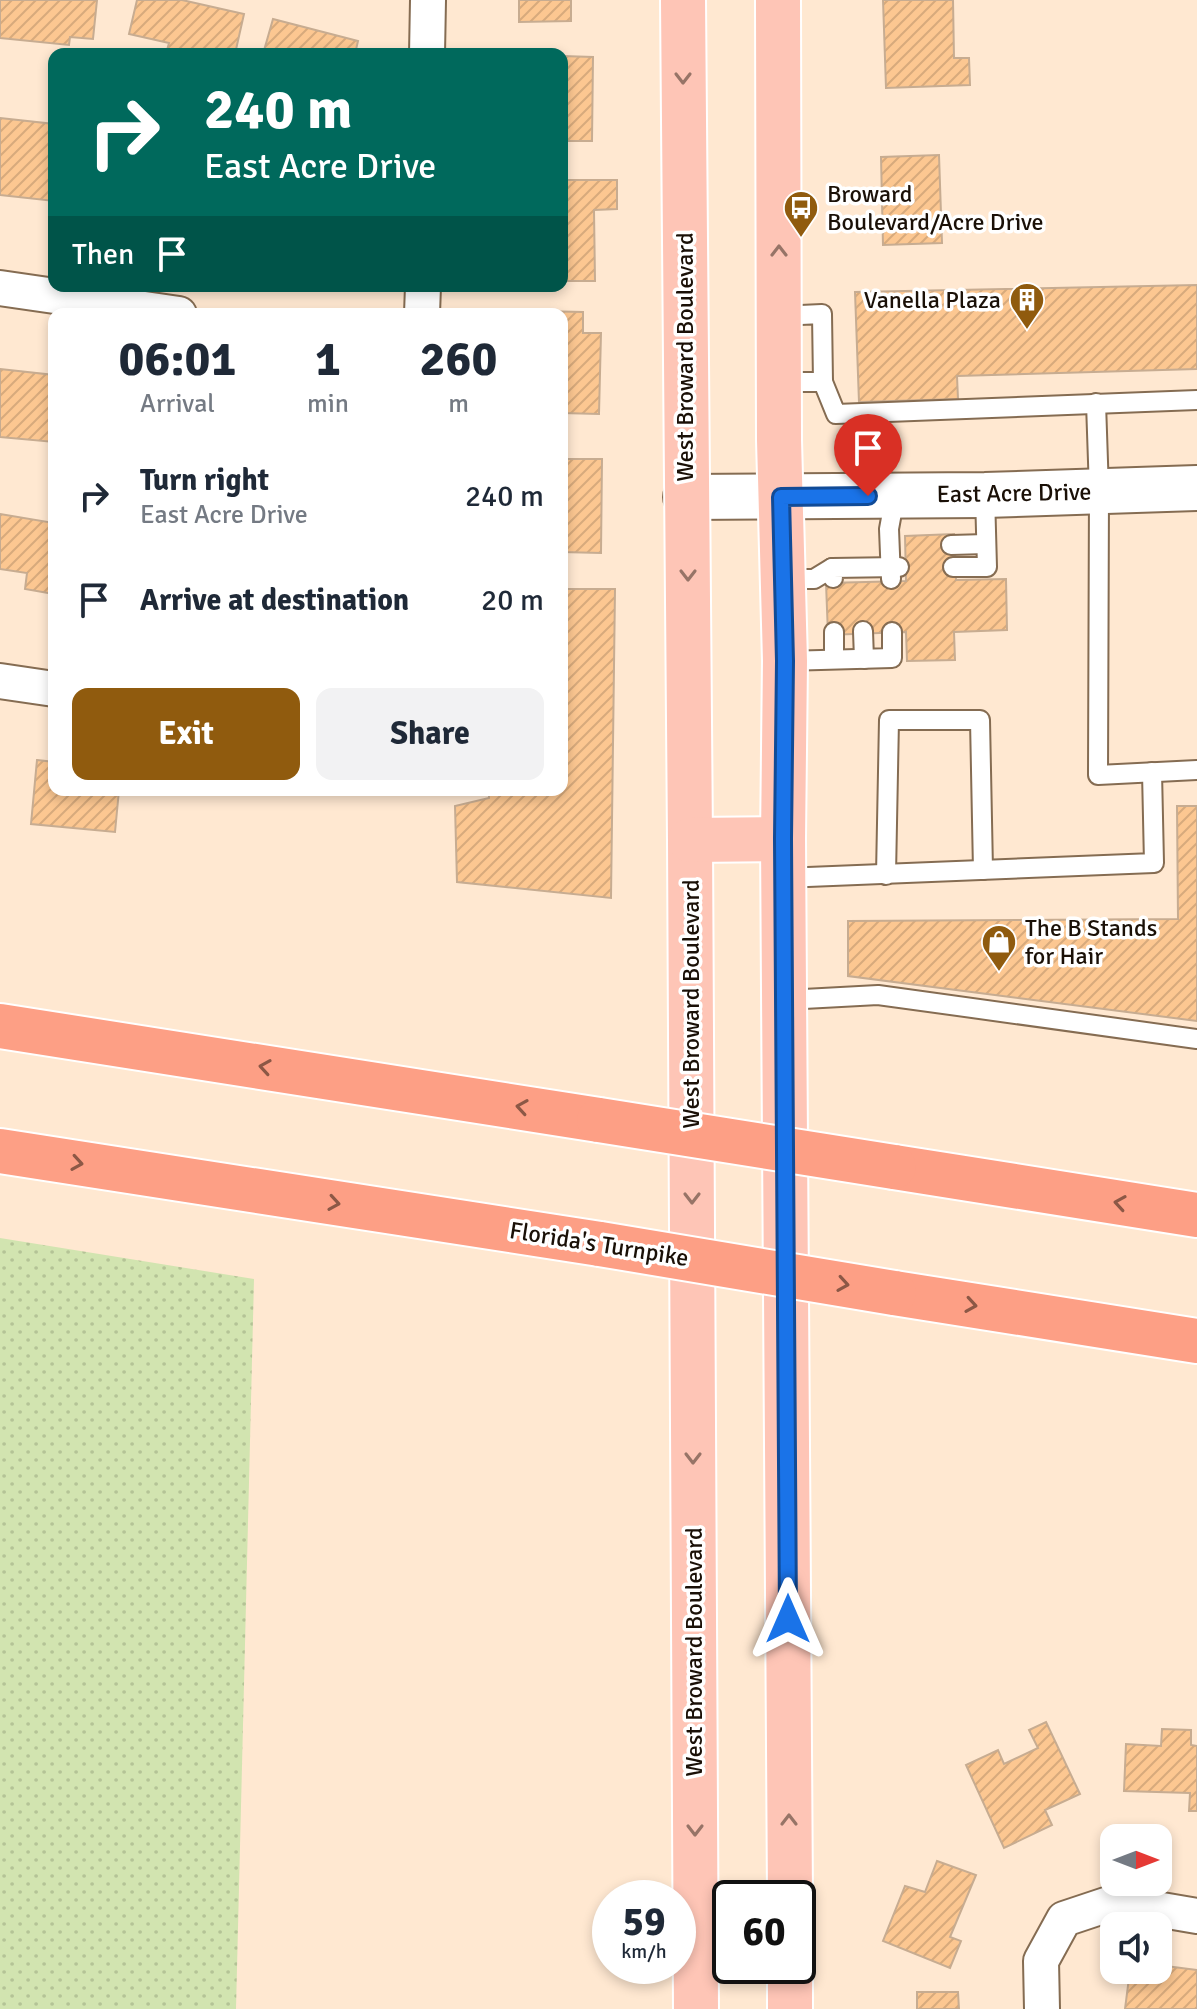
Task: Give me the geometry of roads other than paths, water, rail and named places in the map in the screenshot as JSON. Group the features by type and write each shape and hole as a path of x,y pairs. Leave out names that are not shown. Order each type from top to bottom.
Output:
{"highway":[{"path":"0,1026 1197,1215"},
{"name":"Florida's Turnpike","path":"0,1151 1197,1341"}],"main road":[{"name":"West Broward Boulevard","path":"683,0 696,2009"},
{"path":"778,0 779,382 785,661 783,859 790,1880"},
{"path":"690,840 783,859"},
{"path":"790,1984 790,2009"}],"street":[{"path":"427,48 428,0"},
{"path":"0,288 138,308"},
{"name":"East Acre Drive","path":"686,497 985,495 1197,488"},
{"path":"0,681 48,688"},
{"path":"1042,2009 1041,1961 1064,1919 1115,1902 1197,1916"}],"lane":[{"path":"779,316 822,314 823,382 836,414 1197,400"},
{"path":"779,382 823,382"},
{"path":"1096,403 1099,491 1098,775 1197,770"},
{"path":"953,567 987,567 985,495"},
{"path":"782,579 814,579 832,573 894,571 894,546 889,529 895,496"},
{"path":"951,545 986,544"},
{"path":"863,631 864,659"},
{"path":"834,632 834,659"},
{"path":"785,661 892,658 892,632"},
{"path":"886,875 889,720 980,720 983,870"},
{"path":"783,859 886,875 1154,863 1152,772"},
{"path":"785,1000 878,995 1197,1039"}],"place":[{"name":"Broward Boulevard/Acre Drive","path":"801,239"},
{"name":"Vanella Plaza","path":"1027,331"},
{"name":"The B Stands for Hair","path":"999,973"}]}
